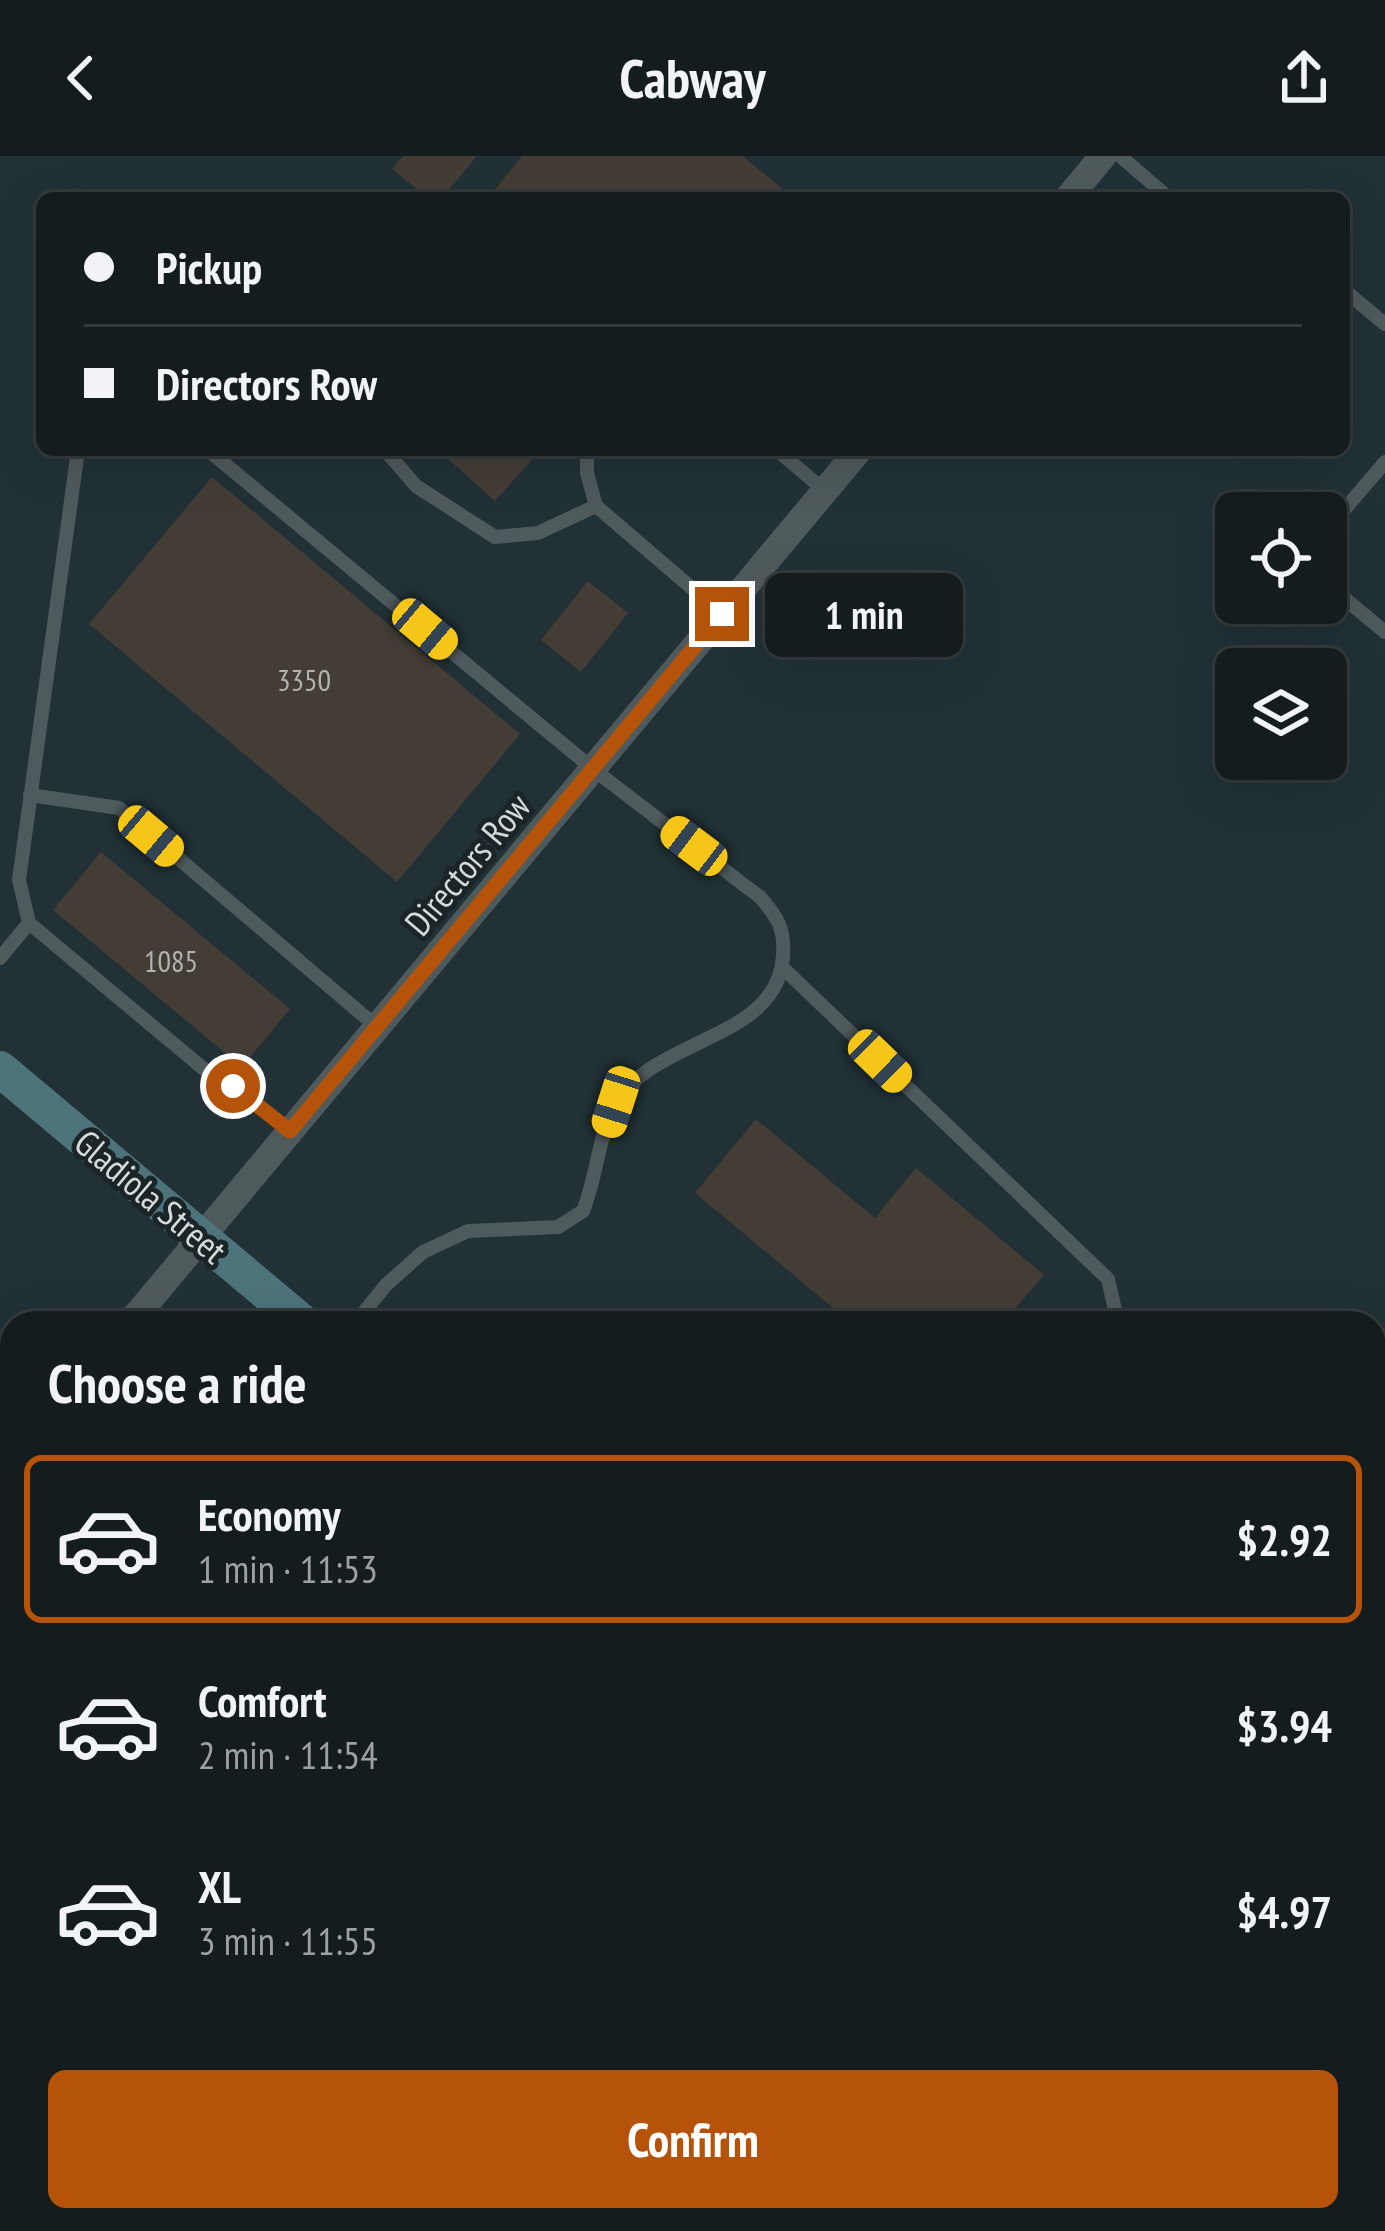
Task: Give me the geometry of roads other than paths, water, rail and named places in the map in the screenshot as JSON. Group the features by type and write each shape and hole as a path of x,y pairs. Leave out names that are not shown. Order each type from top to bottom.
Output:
{"street":[{"path":"1074,192 1103,156"},
{"name":"Directors Row","path":"140,1311 854,456"},
{"name":"Gladiola Street","path":"0,1069 289,1311"}],"lane":[{"path":"1120,156 1162,192"},
{"path":"1350,295 1385,324"},
{"path":"77,456 20,880 28,923 211,1075 233,1086 290,1131"},
{"path":"215,456 593,769 761,898 780,920 785,936 783,968 768,1000 734,1024 660,1059 616,1102 584,1211 558,1227 468,1231 423,1252 365,1311"},
{"path":"390,456 416,486 494,537 538,533 596,506"},
{"path":"587,456 596,506 722,614"},
{"path":"784,456 825,490"},
{"path":"1347,506 1385,462"},
{"path":"1347,600 1385,632"},
{"path":"30,795 118,808 377,1027"},
{"path":"0,958 28,923"},
{"path":"783,968 1108,1279 1115,1311"}]}
